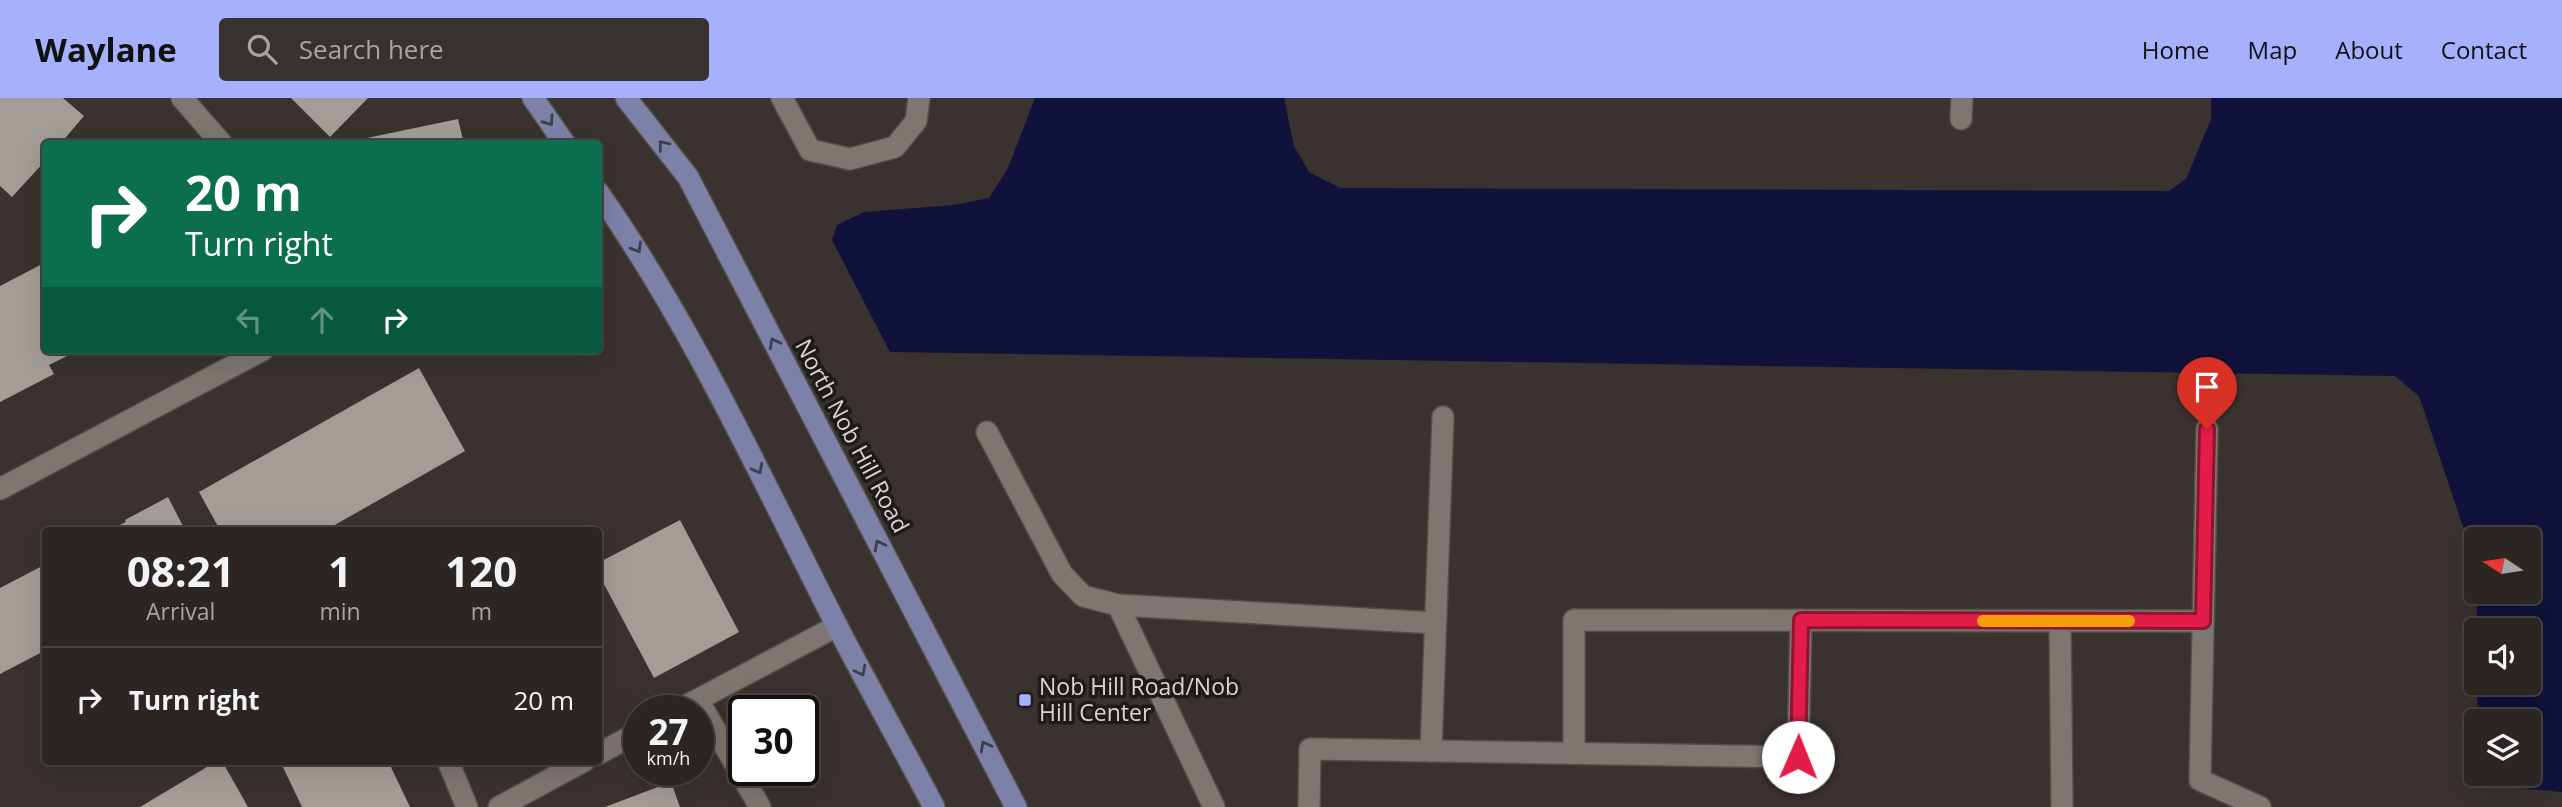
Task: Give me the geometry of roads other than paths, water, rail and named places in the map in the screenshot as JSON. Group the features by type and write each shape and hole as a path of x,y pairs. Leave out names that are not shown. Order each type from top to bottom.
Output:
{"main road":[{"path":"533,98 562,140"},
{"name":"North Nob Hill Road","path":"626,98 688,177 1016,807"},
{"path":"602,198 633,241 728,408 837,626 934,807"}],"street":[{"path":"182,98 219,140"},
{"path":"782,98 810,150 850,159 895,147 916,121 919,98"},
{"path":"0,489 255,354"},
{"path":"1431,751 1443,418"},
{"path":"2207,429 2200,780 2260,807"},
{"path":"987,432 1062,574 1083,596 1118,605 1435,623"},
{"path":"1118,605 1214,807"},
{"path":"1574,753 1574,620 2203,621"},
{"path":"1309,807 1310,748 1798,757 1801,620"},
{"path":"2060,621 2062,807"},
{"path":"707,695 837,626"},
{"path":"714,728 760,807"},
{"path":"602,752 623,741"},
{"path":"450,765 467,807"},
{"path":"499,807 577,765"}],"place":[{"name":"Nob Hill Road/Nob Hill Center","path":"1025,700"}]}
